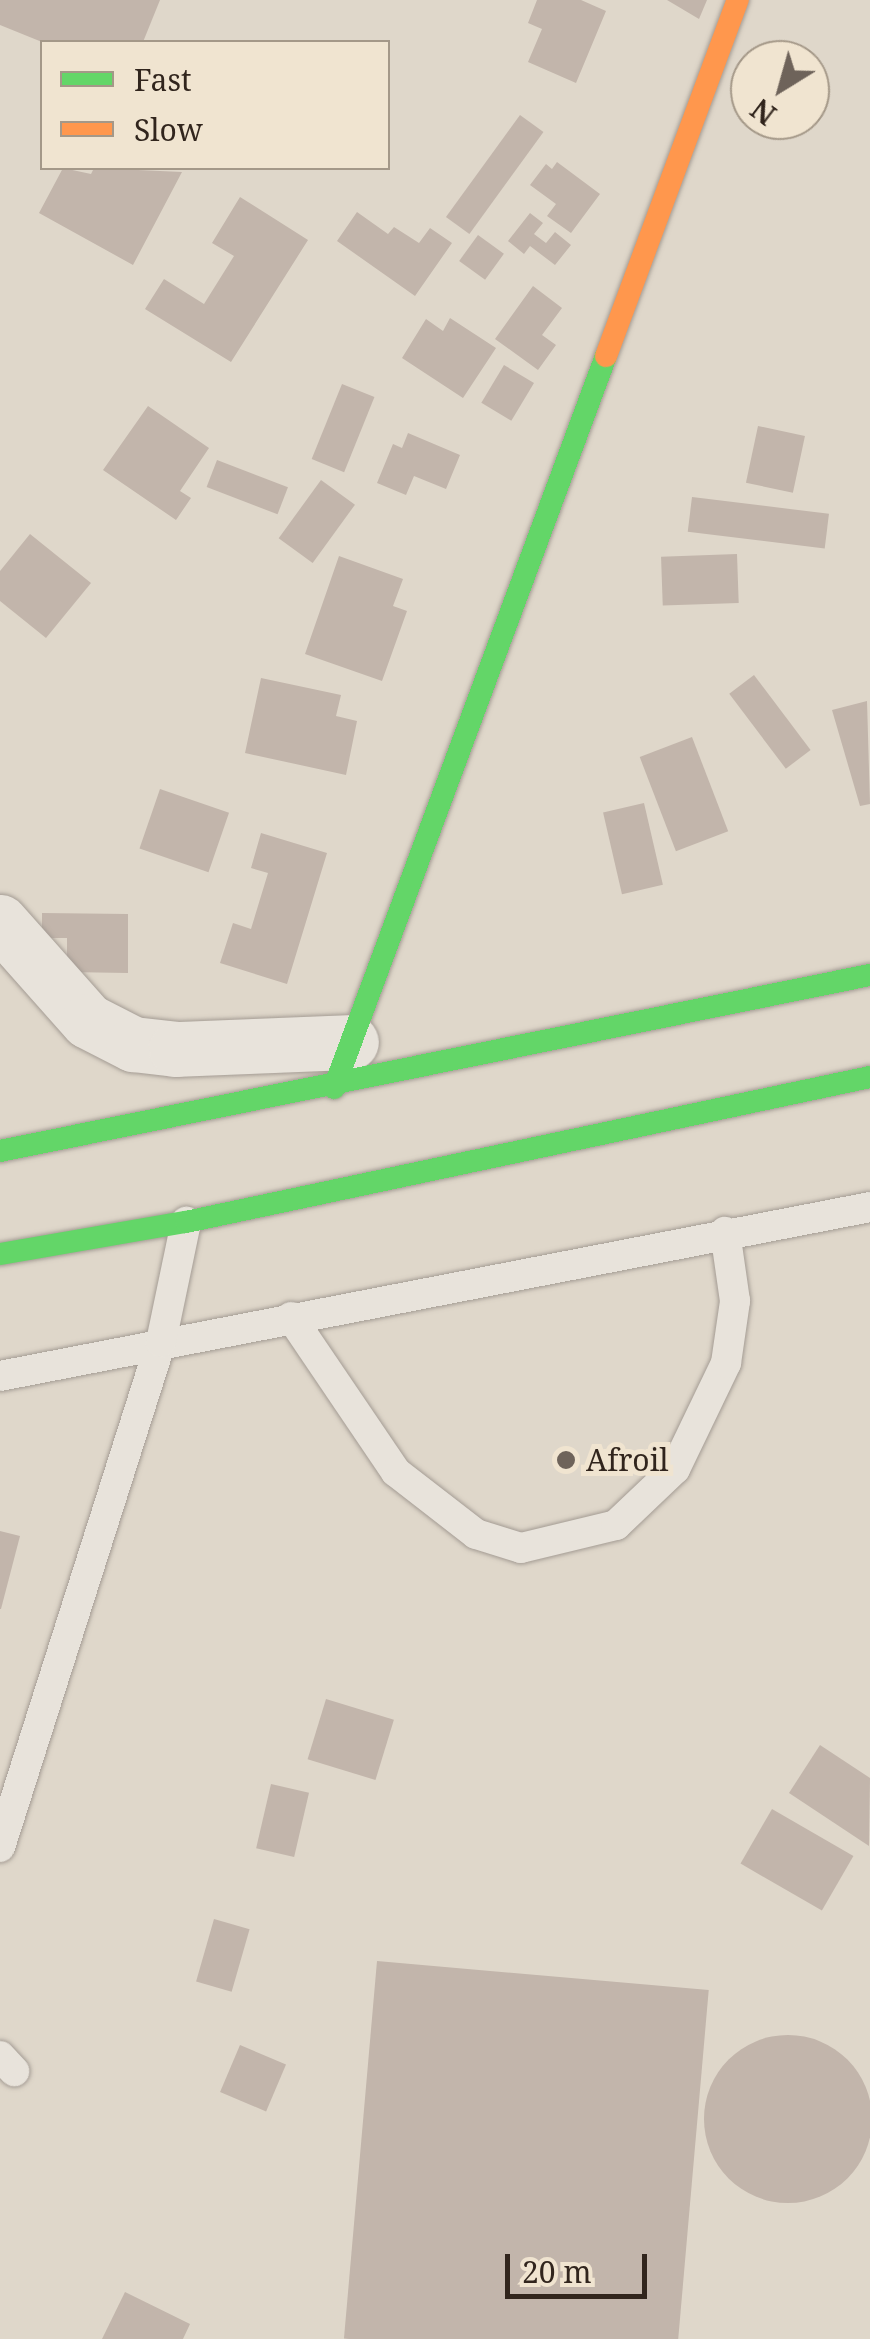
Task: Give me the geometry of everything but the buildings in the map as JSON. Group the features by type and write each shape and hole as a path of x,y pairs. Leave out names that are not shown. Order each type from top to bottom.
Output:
{"main road":[{"path":"343,1065 738,0"},
{"path":"0,1151 343,1065 870,974"},
{"path":"0,1254 186,1222 870,1077"}],"street":[{"path":"0,922 88,1020 133,1044 343,1065"}],"lane":[{"path":"0,1376 870,1207"},
{"path":"0,1847 161,1342 186,1222"},
{"path":"292,1317 396,1472 476,1534 520,1548 616,1525 676,1470 726,1362 734,1301 726,1232"}],"traffic: fast":[{"path":"334,1088 606,356"},
{"path":"0,1151 870,975"},
{"path":"0,1254 186,1222 870,1077"}],"traffic: slow":[{"path":"606,356 738,0"}],"place":[{"name":"Afroil","path":"566,1460"}]}
